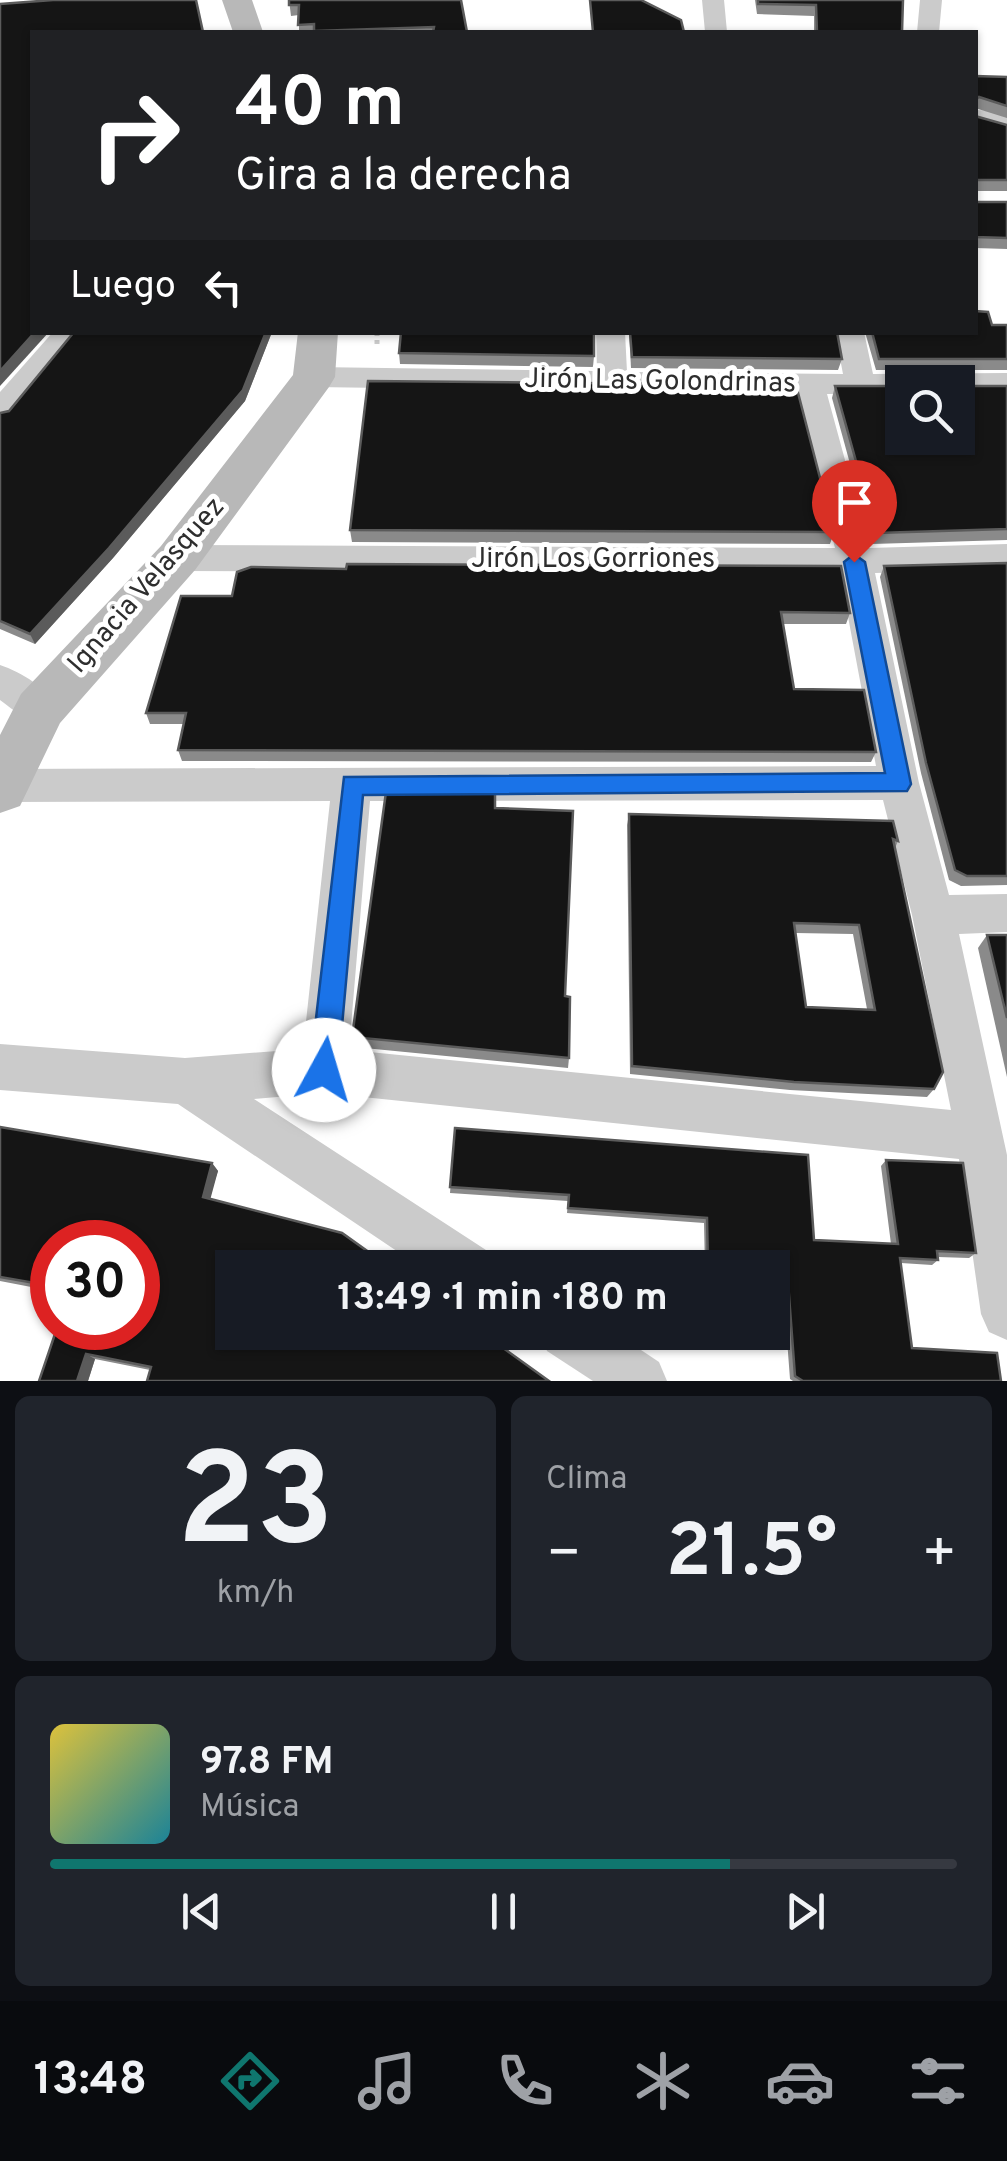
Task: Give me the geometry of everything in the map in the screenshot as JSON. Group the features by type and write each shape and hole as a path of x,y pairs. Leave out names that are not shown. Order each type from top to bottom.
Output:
{"main road":[{"path":"236,0 247,30"},
{"name":"Ignacia Velasquez","path":"1,787 40,709 178,558 316,355"}],"street":[{"path":"713,0 716,30"},
{"path":"928,30 931,0"},
{"path":"978,118 1007,118"},
{"path":"978,119 1007,127"},
{"path":"0,412 66,335"},
{"path":"610,335 613,381"},
{"path":"850,335 860,382"},
{"name":"Jirón Las Golondrinas","path":"316,355 613,381 1007,382"},
{"path":"809,384 854,562 899,784 933,915 980,1138 1005,1295"},
{"name":"Jirón Los Gorriones","path":"178,558 854,562 1007,557"},
{"path":"0,680 40,709"},
{"path":"324,1070 352,784"},
{"path":"1,787 899,784"},
{"path":"933,915 1007,913"},
{"path":"0,1067 184,1081 324,1070 980,1138"},
{"path":"184,1081 441,1250"},
{"path":"593,1350 640,1381"}],"building":[{"path":"196,0 203,30 30,30 32,335 0,371 0,4"},
{"path":"289,0 461,0 467,30 314,30 314,24 298,25 299,5 289,5"},
{"path":"590,0 641,0 681,20 684,30 593,30"},
{"path":"758,0 903,0 902,30 817,30 816,5 758,4"},
{"path":"978,76 1007,77 1007,106 979,97"},
{"path":"978,117 1007,125 1007,180 978,180"},
{"path":"978,202 1007,202 1007,238 978,237"},
{"path":"978,311 988,312 992,325 1007,325 1007,359 879,359 873,335 978,335"},
{"path":"72,335 265,335 243,390 30,634 0,621 0,413 9,411"},
{"path":"401,335 594,335 594,356 399,353"},
{"path":"630,335 838,335 842,359 632,357"},
{"path":"368,381 796,385 834,532 350,530"},
{"path":"835,386 885,386 885,455 975,455 975,386 1007,386 1007,529 876,533"},
{"path":"1007,563 1007,876 967,876 955,870 926,763 884,566"},
{"path":"347,564 841,566 850,613 781,612 794,689 864,690 876,752 178,750 186,713 146,713 181,596 232,596 237,572 251,567 346,569"},
{"path":"386,792 495,792 495,808 573,811 565,996 570,997 569,1058 352,1037"},
{"path":"629,814 893,821 898,841 893,839 943,1072 934,1089 794,1082 632,1066","holes":["794,923 859,925 875,1010 806,1007"]},
{"path":"987,935 1007,935 1007,1018"},
{"path":"0,1127 212,1163 203,1197 342,1233 366,1250 215,1250 215,1350 506,1350 549,1381 147,1381 151,1367 86,1354 77,1381 39,1381 50,1350 160,1350 160,1220 30,1220 30,1282 0,1277"},
{"path":"455,1128 808,1155 814,1240 898,1244 886,1160 963,1163 976,1253 937,1251 938,1260 900,1258 912,1348 997,1353 1001,1381 803,1381 795,1376 790,1250 708,1250 707,1218 568,1208 569,1195 450,1187"}],"route":[{"path":"324,1070 352,784 899,784 854,562"}]}
